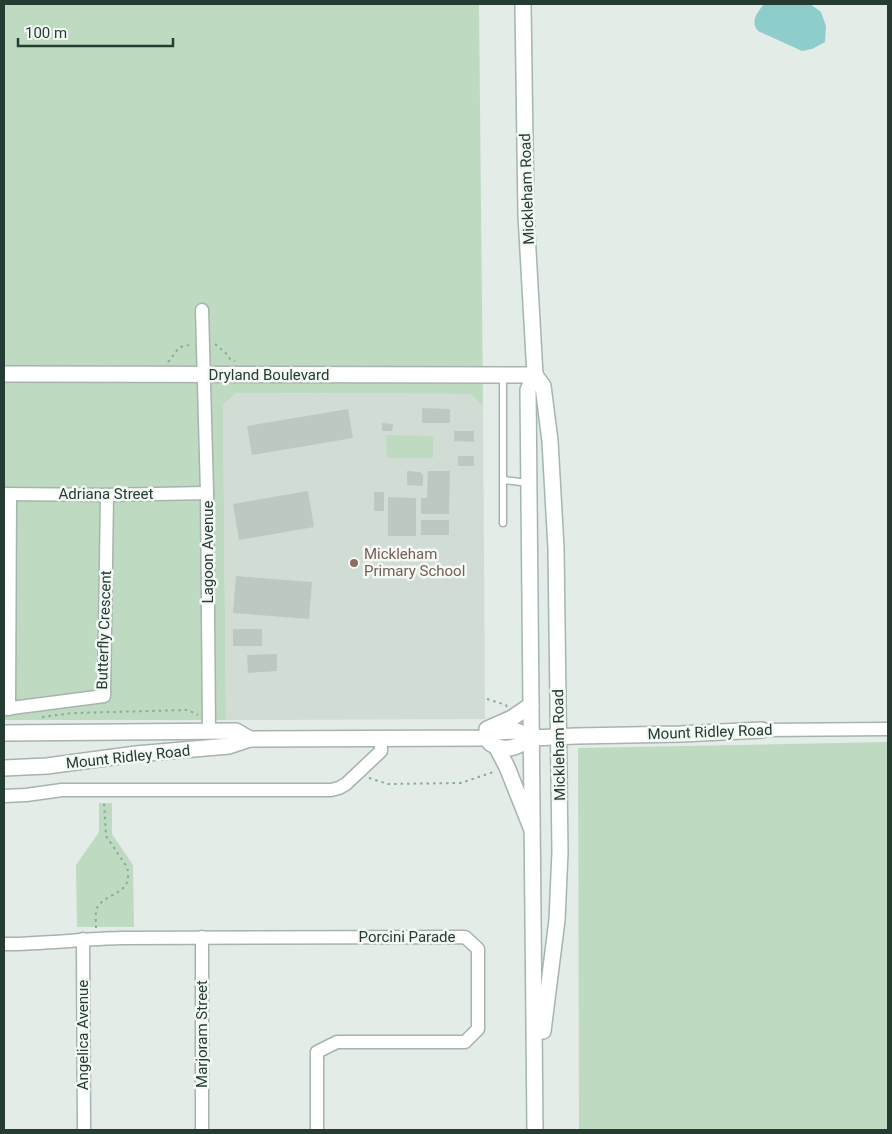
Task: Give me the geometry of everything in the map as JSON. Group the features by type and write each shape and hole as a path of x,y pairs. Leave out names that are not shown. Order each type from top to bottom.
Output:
{"main road":[{"name":"Mickleham Road","path":"523,4 526,212 535,375 528,390 535,1124"},
{"name":"Dryland Boulevard","path":"4,374 535,375"},
{"name":"Mickleham Road","path":"535,375 543,386 554,490 560,852 557,920 543,1025 535,1124"},
{"path":"529,483 554,490"},
{"path":"475,738 512,718 531,705"},
{"name":"Mount Ridley Road","path":"4,733 209,726 236,731 250,739"},
{"name":"Mount Ridley Road","path":"4,768 47,766 136,754 230,746 250,739 382,740 475,738 496,732 512,731 517,731 532,738 762,730"},
{"path":"475,738 497,748 507,767 533,834"},
{"name":"Mount Ridley Road","path":"497,748 516,748 532,738"}],"street":[{"name":"Lagoon Avenue","path":"202,310 207,493 209,726"},
{"name":"Adriana Street","path":"7,494 207,493"},
{"path":"6,709 7,494"},
{"name":"Butterfly Crescent","path":"6,709 104,696 106,495"},
{"name":"Mount Ridley Road","path":"762,730 888,729"},
{"path":"4,796 26,796 62,790 331,790 346,784 381,751 382,740"},
{"name":"Porcini Parade","path":"4,944 34,944 89,939 202,937 465,937 478,949 478,1029 465,1042 336,1042 317,1052 317,1130"},
{"name":"Marjoram Street","path":"202,937 202,1130"},
{"name":"Angelica Avenue","path":"84,1130 89,939"}],"lane":[{"path":"502,376 504,523"},
{"path":"504,480 529,483"}],"path":[{"path":"42,717 74,713 188,710 209,726"},
{"path":"89,939 97,909 104,901 122,889 128,872 104,833 104,790"}],"shaded area":[{"name":"Mickleham Primary School","path":"236,393 470,394 483,406 485,719 226,720 223,405"}],"green space":[{"path":"4,4 479,4 483,406 470,394 236,393 223,405 226,720 4,720"},
{"path":"386,435 433,436 433,458 387,458"},
{"path":"888,742 888,1130 579,1130 578,748"},
{"path":"99,803 112,803 112,834 133,865 134,927 77,927 76,865 99,832"}],"water":[{"path":"764,4 810,4 821,12 826,26 825,42 812,49 802,51 758,31 755,20"}],"building":[{"path":"422,408 450,409 450,423 422,423"},
{"path":"348,409 353,438 252,455 247,426"},
{"path":"382,423 393,424 392,431 382,431"},
{"path":"454,431 474,431 474,442 454,441"},
{"path":"458,456 474,456 474,466 458,466"},
{"path":"407,471 420,472 423,475 423,486 407,485"},
{"path":"428,471 450,471 449,514 421,514 421,498 427,498"},
{"path":"308,491 314,527 239,540 233,504"},
{"path":"374,492 384,492 384,511 374,511"},
{"path":"388,497 416,498 416,536 388,536"},
{"path":"421,520 449,520 449,535 421,535"},
{"path":"236,576 312,582 309,619 233,613"},
{"path":"233,629 262,629 262,646 233,646"},
{"path":"277,654 277,671 248,673 247,655"}],"place":[{"name":"Mickleham Primary School","path":"354,563"}]}
